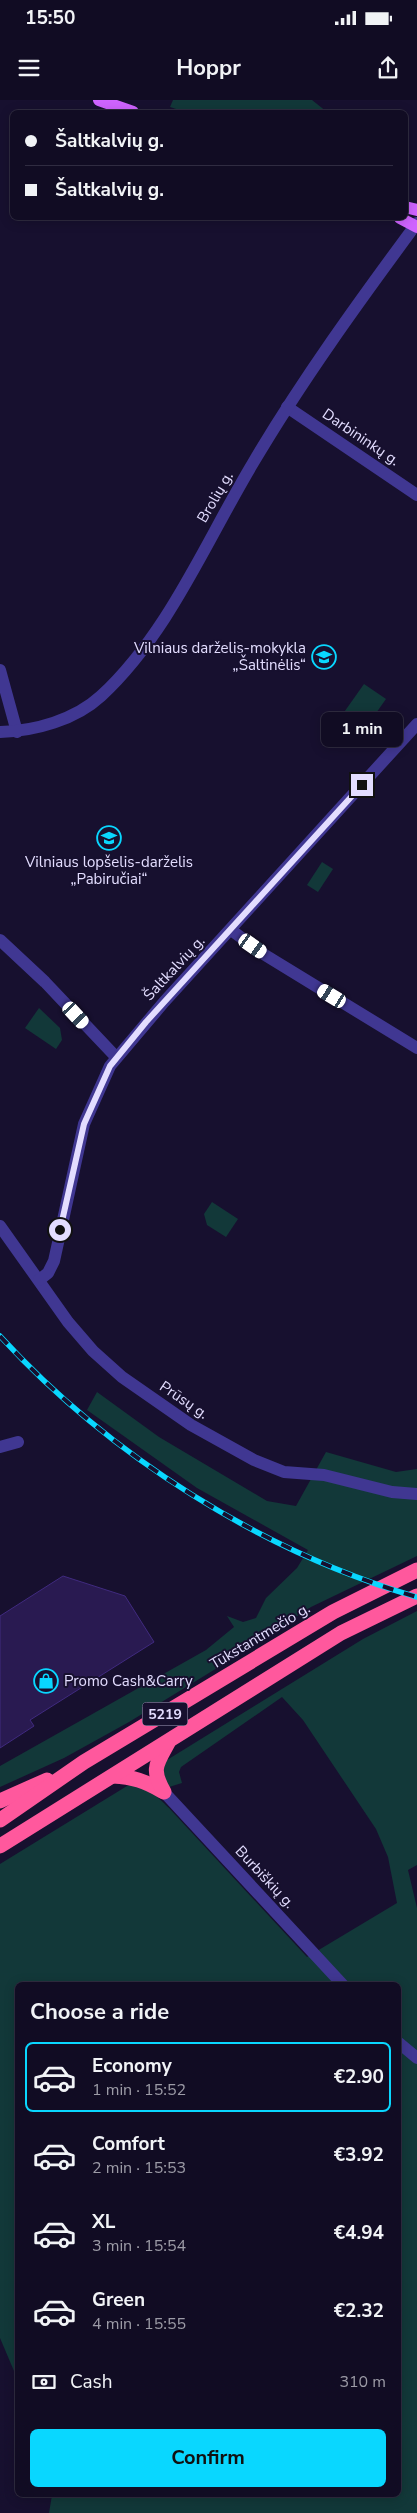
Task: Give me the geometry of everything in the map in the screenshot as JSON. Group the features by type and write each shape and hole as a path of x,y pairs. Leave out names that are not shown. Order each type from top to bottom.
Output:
{"highway":[{"name":"Tūkstantmečio g.","path":"0,1820 84,1762 333,1612 417,1570"},
{"name":"5219","path":"0,1846 341,1633 417,1596"},
{"path":"164,1792 155,1777 158,1762 169,1742"},
{"path":"0,1801 84,1762"},
{"path":"113,1776 131,1777 146,1781 164,1792"}],"main road":[{"path":"99,100 127,110"}],"street":[{"name":"Brolių g.","path":"0,732 17,732 53,723 78,712 100,697 130,666 159,627 287,407 416,225"},
{"name":"Darbininkų g.","path":"287,407 417,495"},
{"path":"0,670 17,732"},
{"name":"Šaltkalvių g.","path":"39,1280 48,1273 54,1260 84,1124 101,1082 116,1057 417,724"},
{"path":"231,930 265,955 417,1048"},
{"path":"0,940 45,982 116,1057"},
{"name":"Prūsų g.","path":"0,1226 71,1326 93,1351 122,1378 215,1440 284,1472 324,1476 392,1492 417,1494"},
{"path":"0,1447 18,1442"},
{"name":"Burbiškių g.","path":"164,1792 340,1982"},
{"path":"401,2045 417,2058"}],"green space":[{"path":"173,100 312,100 324,110 179,110 170,107"},
{"path":"364,684 386,699 357,740 335,725"},
{"path":"322,862 333,869 318,892 307,885"},
{"path":"39,1008 60,1028 62,1040 56,1049 25,1028"},
{"path":"212,1202 238,1219 226,1237 207,1225 204,1214"},
{"path":"97,1392 159,1437 267,1501 296,1506 326,1452 396,1472 417,1469 417,1556 311,1607 253,1646 129,1722 64,1758 0,1787 0,1766 206,1650 234,1627 227,1616 243,1622 256,1618 266,1598 297,1568 308,1550 197,1488 87,1410"},
{"path":"417,1611 417,1865 408,1870 417,1908 417,2513 49,2513 52,2497 401,2497 401,1982 15,1982 15,2373 0,2338 0,1864 127,1786 139,1786 150,1791 169,1808 307,1957 397,1903 388,1857 376,1829 303,1720 282,1697 181,1767 179,1772 182,1783 169,1787 159,1776 167,1760 363,1639"}],"building":[{"name":"Promo Cash&Carry","path":"63,1576 125,1596 154,1642 30,1720 34,1726 0,1748 0,1616"}],"railway":[{"path":"0,1336 43,1380 89,1421 139,1459 191,1494 246,1526 302,1554 359,1578 417,1597"}],"place":[{"name":"Vilniaus darželis-mokykla „Šaltinėlis“","path":"324,657"},
{"name":"Vilniaus lopšelis-darželis „Pabiručiai“","path":"109,838"},
{"name":"Promo Cash&Carry","path":"46,1681"}],"route":[{"path":"60,1230 84,1124 101,1082 116,1057 362,785"}]}
